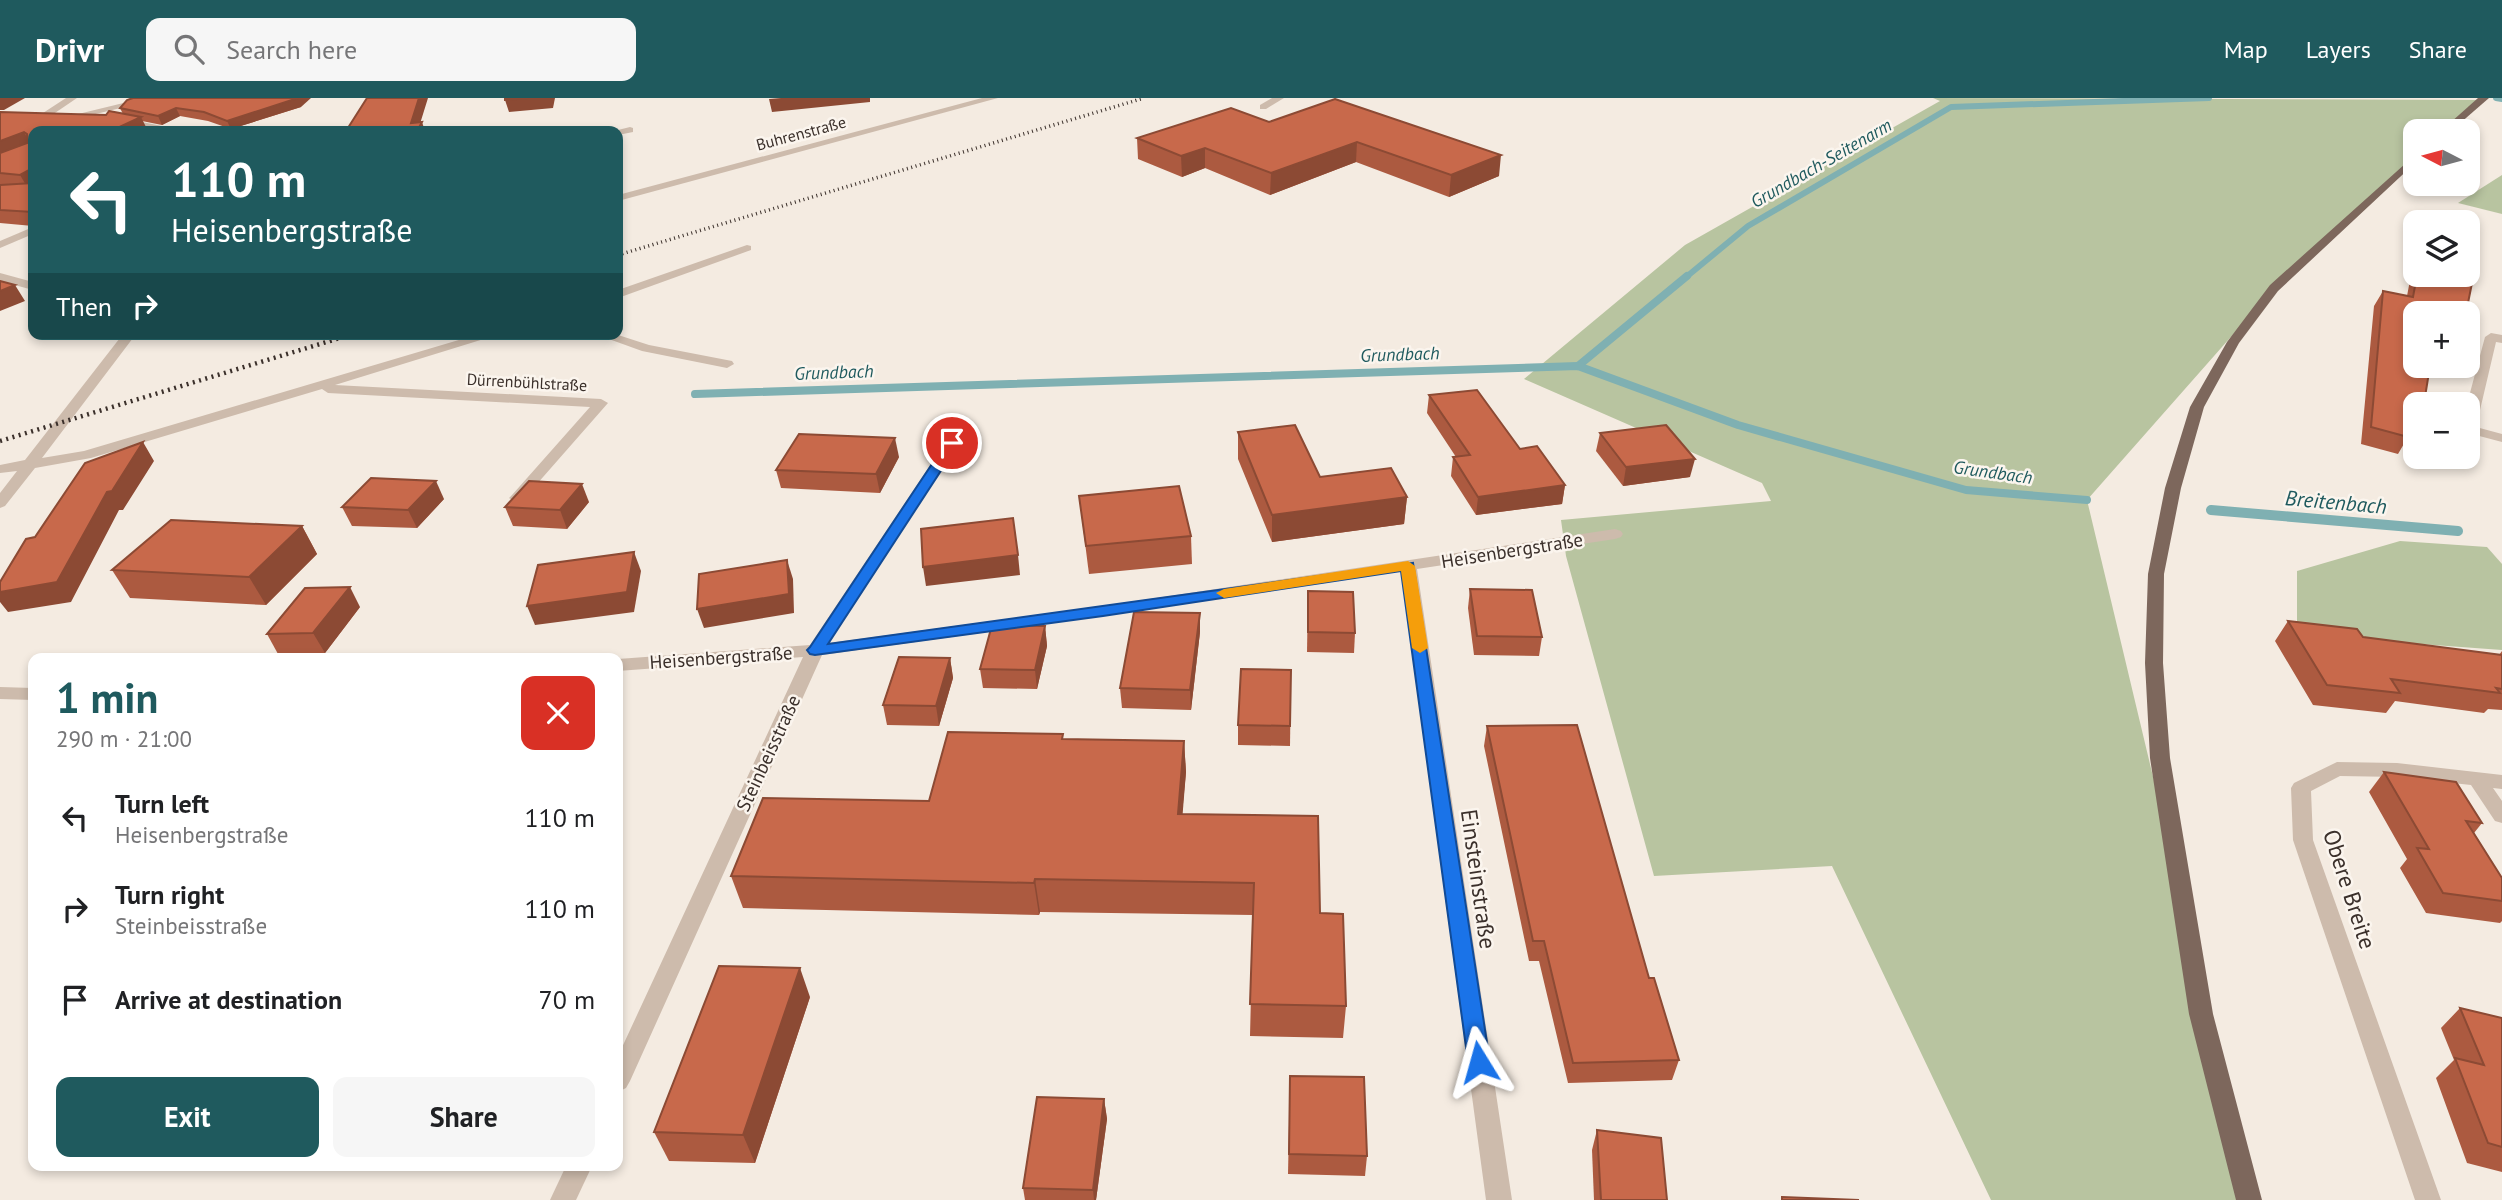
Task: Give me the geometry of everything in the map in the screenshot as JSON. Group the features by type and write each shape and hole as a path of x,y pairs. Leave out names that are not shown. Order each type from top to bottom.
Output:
{"main road":[{"path":"2460,119 2483,99"},
{"path":"2249,1200 2201,1014 2160,758 2154,663 2156,574 2173,488 2197,407 2233,342 2274,288 2403,169"}],"street":[{"path":"46,115 72,98"},
{"path":"75,116 157,98"},
{"name":"Buhrenstraße","path":"623,197 993,98"},
{"path":"1263,107 1279,98"},
{"path":"34,115 75,116 138,126"},
{"path":"623,131 630,130"},
{"path":"0,245 28,232"},
{"path":"623,291 747,248"},
{"path":"0,277 28,285"},
{"path":"2502,339 2491,337 2468,429 2502,438"},
{"path":"0,503 125,340"},
{"name":"Dürrenbühlstraße","path":"0,469 86,455 475,340"},
{"path":"620,340 646,348 727,364"},
{"name":"Dürrenbühlstraße","path":"322,387 332,390 601,403 515,500"},
{"name":"Steinbeisstraße","path":"623,1070 815,650 952,443"},
{"name":"Heisenbergstraße","path":"623,665 815,650 1103,611 1615,534"},
{"name":"Einsteinstraße","path":"1408,566 1499,1200"},
{"path":"0,693 28,694"},
{"name":"Obere Breite","path":"2428,1200 2303,840 2301,788 2337,769 2397,769 2502,782"},
{"path":"2476,778 2502,816"},
{"path":"563,1200 577,1171"}],"green space":[{"path":"1933,98 2482,100 2460,119 2403,119 2403,169 2274,288 2087,500 2254,1200 1991,1200 1832,866 1654,876 1566,556 1561,520 1771,501 1762,483 1524,379 1685,245 1940,101"},
{"path":"2502,175 2502,214 2458,203 2469,196 2480,196 2480,189"},
{"path":"2400,541 2487,547 2502,564 2502,650 2297,635 2297,571"}],"building":[{"path":"133,98 298,98 227,121 204,112 176,108 158,116 120,108"},
{"path":"367,98 419,98 411,123 422,122 420,126 349,126"},
{"path":"1335,99 1501,155 1451,175 1357,142 1271,173 1205,148 1181,156 1137,138 1231,108 1269,122"},
{"path":"109,111 141,117 122,126 28,126 28,171 20,175 0,173 0,153 27,143 27,134 24,132 0,141 0,112 106,115"},
{"path":"28,183 28,212 0,210 0,185"},
{"path":"0,281 15,285 0,291"},
{"path":"2415,287 2471,287 2468,301 2403,301 2403,378 2428,378 2426,392 2403,392 2403,436 2371,427 2383,291 2413,297"},
{"path":"1477,390 1520,449 1537,446 1565,485 1478,497 1453,457 1470,455 1429,395"},
{"path":"1295,425 1320,477 1391,468 1407,497 1272,515 1238,432"},
{"path":"1666,425 1695,459 1626,467 1600,433"},
{"path":"799,434 895,438 876,474 776,470"},
{"path":"143,442 112,491 107,492 57,582 0,592 0,582 26,539 35,537 85,463"},
{"path":"371,478 436,481 408,510 342,507"},
{"path":"529,481 582,484 560,510 505,507"},
{"path":"1179,486 1191,536 1086,546 1079,496"},
{"path":"1013,518 1018,555 923,567 921,529"},
{"path":"171,520 302,526 249,577 112,570"},
{"path":"634,552 627,592 527,606 538,565"},
{"path":"787,560 789,594 697,609 699,574"},
{"path":"350,587 313,633 267,634 305,588"},
{"path":"1470,589 1532,590 1542,637 1477,636"},
{"path":"1308,591 1353,592 1355,633 1308,632"},
{"path":"1134,612 1200,613 1190,690 1120,688"},
{"path":"2288,621 2357,629 2363,637 2502,655 2502,689 2496,688 2500,693 2391,679 2400,693 2327,685"},
{"path":"992,625 1045,626 1035,670 980,669"},
{"path":"899,657 950,658 936,706 883,705"},
{"path":"1241,669 1291,670 1290,726 1238,725"},
{"path":"1577,725 1649,978 1654,978 1679,1060 1573,1063 1544,941 1533,941 1487,726"},
{"path":"948,732 1063,734 1062,739 1184,741 1178,814 1318,816 1320,913 1343,914 1346,1006 1250,1004 1254,883 1035,879 1034,883 731,876 763,798 929,801"},
{"path":"2384,772 2456,782 2482,823 2466,821 2502,878 2502,901 2443,893 2417,848 2429,849"},
{"path":"719,966 800,968 743,1135 654,1132"},
{"path":"2460,1008 2502,1018 2502,1147 2488,1143 2455,1058 2484,1065"},
{"path":"1290,1076 1364,1077 1367,1156 1289,1154"},
{"path":"1037,1097 1104,1099 1093,1190 1023,1188"},
{"path":"1597,1130 1661,1138 1667,1200 1601,1200"},
{"path":"1782,1197 1859,1200 1782,1200"}],"waterway":[{"name":"Grundbach-Seitenarm","path":"1685,278 1748,226 1951,107 2209,98"},
{"name":"Grundbach-Seitenarm","path":"2496,98 2502,99"},
{"name":"Grundbach-Seitenarm","path":"1578,366 1687,276"},
{"name":"Grundbach","path":"695,394 1578,366"},
{"name":"Grundbach","path":"1578,366 1738,425 1966,490 2087,500"},
{"name":"Breitenbach","path":"2216,510 2211,510 2458,531"}],"railway":[{"path":"623,254 1144,98"},
{"path":"0,441 333,340"}],"slow traffic":[{"path":"1224,593 1408,566 1420,648"}],"route":[{"path":"952,443 815,650 1408,566 1479,1062"}]}
